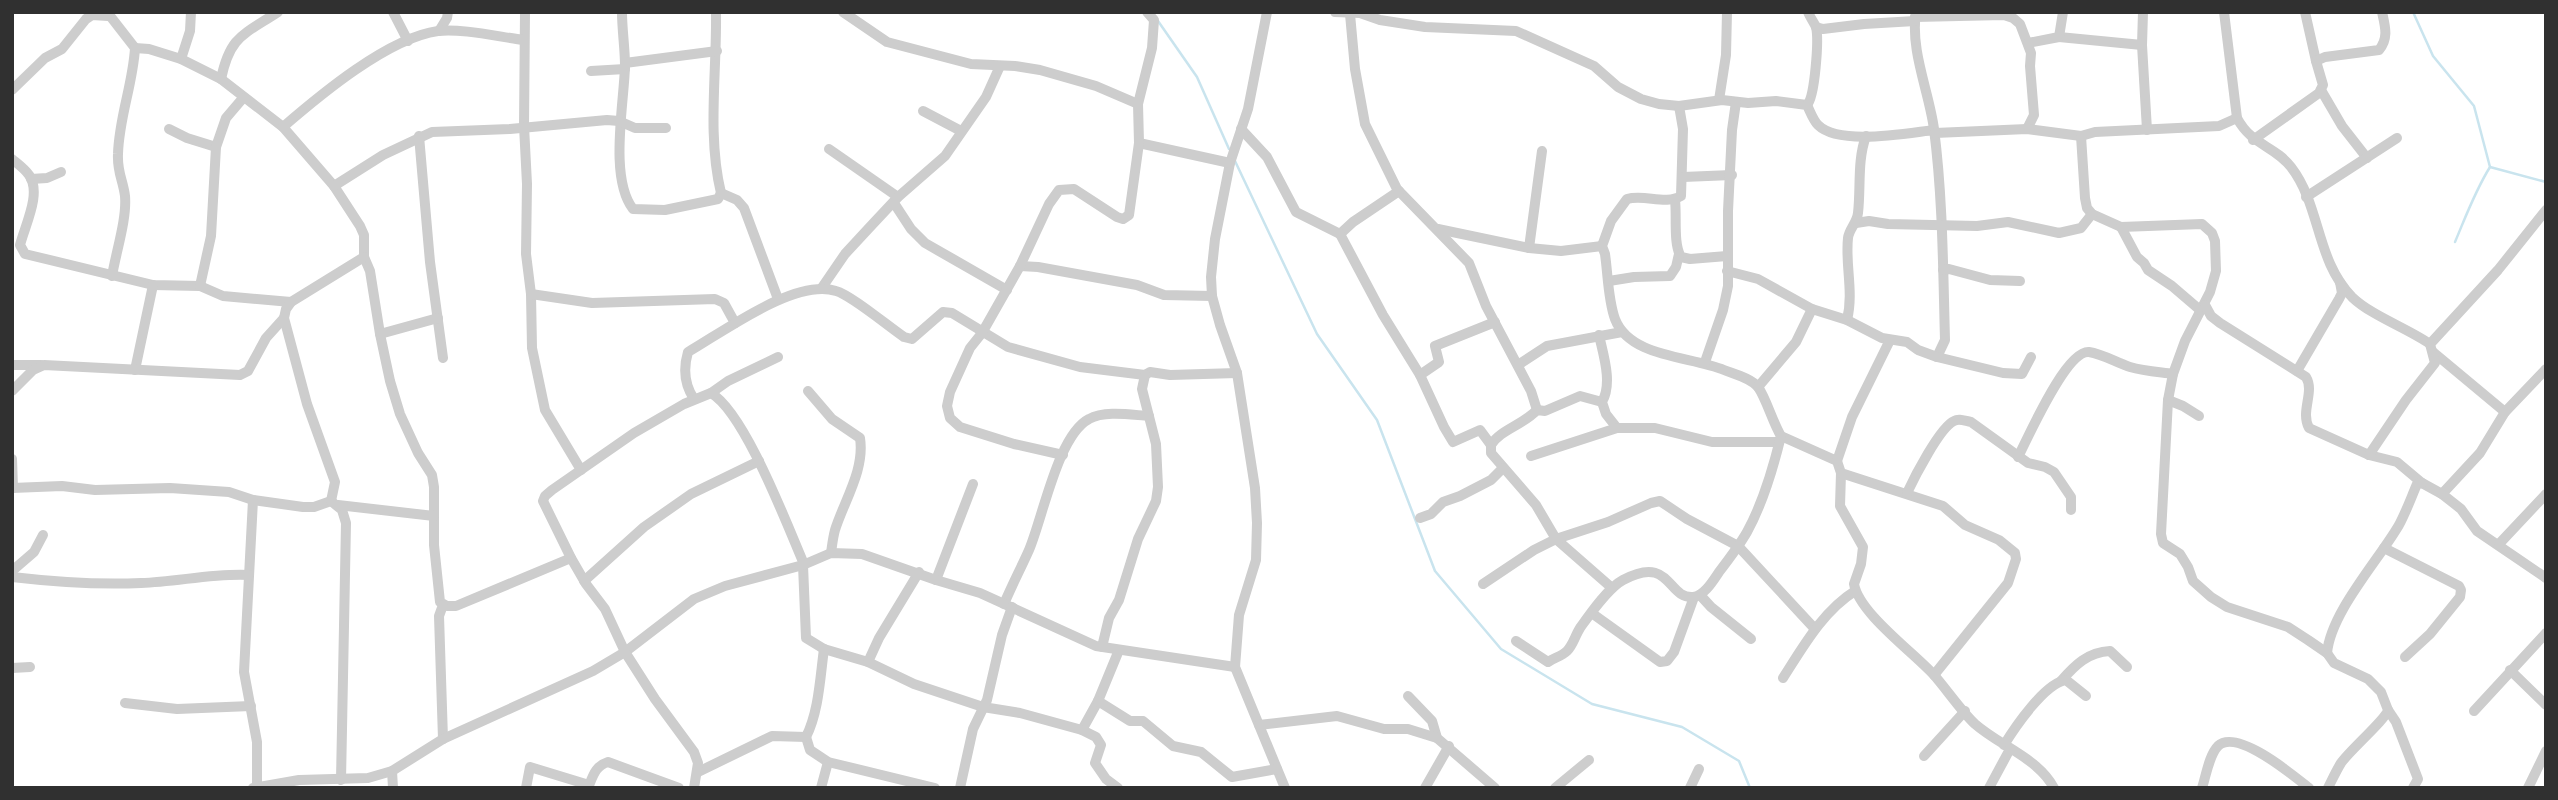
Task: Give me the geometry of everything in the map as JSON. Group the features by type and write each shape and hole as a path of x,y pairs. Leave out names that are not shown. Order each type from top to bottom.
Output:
{"street":[{"path":"181,59 190,31 191,12"},
{"path":"221,79 229,48 243,34 278,12"},
{"path":"393,12 408,41"},
{"path":"439,31 447,18 447,12"},
{"path":"524,12 526,254 531,294 532,348 545,410 581,470"},
{"path":"622,12 625,66 619,121 621,172 629,204 633,209 676,209 718,200 721,194 713,139 716,12"},
{"path":"843,12 887,42 971,64 1040,70 1096,86 1138,104"},
{"path":"1063,455 960,427 950,418 947,406 970,348 1007,290 1049,204 1059,190 1074,189 1117,217 1123,219 1129,215 1139,143 1138,104 1152,48 1154,20 1147,12"},
{"path":"1267,12 1251,96 1230,163 1215,239 1211,277 1212,296 1237,373 1255,488 1256,560 1239,615 1235,667 1286,788"},
{"path":"1335,12 1356,13 1425,27 1516,31 1594,66 1618,87 1641,99 1679,106 1719,100 1776,101 1807,105 1812,101 1815,85 1816,27 1808,12"},
{"path":"1719,100 1726,55 1727,12"},
{"path":"2059,37 2063,12"},
{"path":"2143,12 2142,45 2147,130"},
{"path":"2224,12 2237,118 2243,130 2281,156 2293,170 2306,197 2329,265 2340,282 2353,298 2431,348 2505,412"},
{"path":"2253,139 2321,90 2323,85 2305,12"},
{"path":"2316,61 2325,57 2379,50 2385,40 2386,31 2382,12"},
{"path":"1356,13 1352,27 1355,69 1365,124 1399,191 1469,263 1494,322 1531,391 1536,410"},
{"path":"12,90 45,58 62,49 92,15 108,14 135,48 134,66 121,114 117,173 125,194 112,276"},
{"path":"1816,27 1823,29 1915,17 2004,15 2013,18 2020,24 2031,53 2034,116 2027,129"},
{"path":"1915,17 1918,55 1930,100 1941,224 1945,340 1937,357"},
{"path":"283,127 330,87 390,48 408,41 439,31 524,40"},
{"path":"2028,43 2059,37 2142,45"},
{"path":"135,48 149,49 181,59 221,79 283,127 334,186 364,235 364,257 370,271 380,334 400,414 418,453 432,475 434,487 438,595 443,605 439,616 443,739"},
{"path":"591,71 716,51"},
{"path":"821,289 845,254 896,200 945,156 986,97 999,66"},
{"path":"2321,90 2342,125 2367,158"},
{"path":"200,286 211,236 216,147 226,118 243,98"},
{"path":"1705,362 1723,310 1728,286 1732,130 1736,102"},
{"path":"1807,105 1819,127 1832,132 1866,136 2027,129 2081,136 2095,132 2219,126 2237,118"},
{"path":"1592,614 1660,662 1667,662 1674,652 1697,596 1712,583 1747,532 1768,485 1780,439 1758,387 1744,378 1705,362 1689,361 1634,342 1622,332 1615,317 1602,246 1611,222 1627,199 1634,197 1675,200 1681,197 1683,128 1679,106"},
{"path":"923,111 961,131"},
{"path":"334,186 383,155 432,132 619,121 635,128 666,128"},
{"path":"169,128 187,138 216,147"},
{"path":"1241,129 1267,157 1296,212 1340,234 1383,315 1420,376 1453,442 1480,430 1490,445 1491,453 1536,505 1556,539 1612,588"},
{"path":"419,136 430,262 443,358"},
{"path":"1847,320 1851,304 1848,234 1856,223 1860,162 1866,136"},
{"path":"2081,136 2085,198 2087,208 2092,214 2121,227 2202,224 2208,228 2215,241 2216,271 2213,287 2185,341 2173,374 2168,400 2161,534 2163,543 2180,554 2193,581 2211,597 2227,607 2288,627 2327,653 2334,663 2368,679 2381,692 2396,722 2418,779 2413,788"},
{"path":"2306,197 2397,138"},
{"path":"1139,143 1230,163"},
{"path":"829,149 896,200 911,229 926,243 1007,290"},
{"path":"1529,248 1542,151"},
{"path":"12,159 28,173 34,194 20,245 25,254 153,285 200,286 223,296 291,302"},
{"path":"31,179 47,178 61,172"},
{"path":"1683,177 1731,175"},
{"path":"1340,234 1399,191"},
{"path":"721,194 737,200 744,208 778,299"},
{"path":"1609,281 1670,276 1676,267 1679,254 1675,200"},
{"path":"2431,348 2546,210"},
{"path":"1856,223 1869,221 1888,224 1977,226 2008,222 2059,233 2081,228 2092,214"},
{"path":"2121,227 2137,257 2148,270 2220,324 2297,371 2309,383 2305,421 2309,428 2369,455 2397,462 2422,483 2461,509 2477,531 2546,578"},
{"path":"1438,229 1529,248 1561,251 1602,246"},
{"path":"1679,254 1690,259 1727,256"},
{"path":"341,780 346,523 335,503 335,482 307,404 284,318 291,302 364,257"},
{"path":"1020,266 1137,285 1164,295 1212,296"},
{"path":"1943,270 1949,269 1990,280 2020,281"},
{"path":"1727,271 1758,279 1812,309 1847,320 1890,340 1896,338 1907,342 1918,350 1937,357 1990,370 2022,374 2031,357"},
{"path":"2297,371 2342,293 2340,282"},
{"path":"135,370 153,285"},
{"path":"694,399 689,392 684,368 688,352 778,299 821,289 837,291 904,337 912,339 943,313 952,313 1008,347 1080,367 1170,375 1237,373"},
{"path":"531,294 592,303 715,299 724,303 735,323"},
{"path":"1758,387 1796,342 1812,309"},
{"path":"12,365 240,374 248,371 265,338 284,318"},
{"path":"380,334 438,318"},
{"path":"1420,376 1439,362 1436,346 1494,322"},
{"path":"1518,365 1547,346 1622,332"},
{"path":"1599,335 1606,366 1605,394 1602,401 1606,414 1617,428"},
{"path":"1890,340 1852,417 1837,461 1841,473 1840,506 1863,547 1861,564 1853,584 1855,591 1874,617 1934,676 1974,723 2040,770 2054,788"},
{"path":"2369,455 2435,363 2431,348"},
{"path":"2018,457 2068,364 2078,354 2096,354 2128,366 2173,374"},
{"path":"694,788 698,764 694,752 625,652 605,609 571,558 543,501 545,496 634,433 694,399 711,393 728,381 778,357"},
{"path":"12,390 33,370 44,365"},
{"path":"2442,494 2480,453 2505,412 2546,369"},
{"path":"1102,648 1138,539 1156,501 1156,444 1142,389 1145,374"},
{"path":"808,391 832,419 860,438 860,457 835,531 831,553"},
{"path":"711,393 721,400 753,448 804,564 806,638 824,649 868,662 914,684 983,707 1020,713 1082,730 1096,737 1101,745 1096,764 1106,779 1118,788"},
{"path":"1490,445 1495,437 1517,427 1536,410 1545,411 1580,396 1602,401"},
{"path":"2168,400 2199,416"},
{"path":"960,788 973,729 983,707 1008,606 1068,444 1087,420 1096,416 1149,416"},
{"path":"1907,493 1919,467 1954,420 1970,422 2028,463 2054,472 2071,497 2071,510"},
{"path":"1531,456 1617,428 1655,428 1712,442 1780,439 1837,461"},
{"path":"12,459 13,488 170,488 229,492 253,500 303,507 335,503 434,516"},
{"path":"584,580 644,527 691,494 759,461"},
{"path":"1420,519 1431,514 1443,502 1491,480 1503,468"},
{"path":"1841,473 1944,506 1965,525 1999,540 2015,553 2016,559 2008,583 1934,676"},
{"path":"2327,653 2328,639 2344,606 2400,523 2417,484 2422,483"},
{"path":"936,580 973,484"},
{"path":"2499,544 2546,494"},
{"path":"253,500 244,672 257,742 255,787 299,780 368,778 392,771 443,739 579,679 625,652 694,599 725,586 804,564 831,553 862,554 980,593 1102,648 1235,667"},
{"path":"1483,584 1534,550 1556,539 1660,501 1686,519 1738,546 1815,629"},
{"path":"12,570 34,552 44,535"},
{"path":"2384,548 2459,586 2461,590 2460,597 2430,634 2405,657"},
{"path":"443,605 456,606 571,558"},
{"path":"868,662 879,638 919,572"},
{"path":"1516,641 1548,662 1569,650 1580,628 1612,588 1633,575 1652,572 1662,576 1685,597 1697,596 1751,639"},
{"path":"12,578 142,583 231,574 249,575"},
{"path":"1783,678 1815,629 1844,598 1855,591"},
{"path":"2474,711 2546,633"},
{"path":"824,649 811,728 806,737 810,750 828,762 935,788"},
{"path":"1082,730 1098,701 1119,650"},
{"path":"1989,788 2016,726 2076,665 2094,653 2110,651 2127,667"},
{"path":"12,668 30,667"},
{"path":"2510,670 2546,705"},
{"path":"2061,681 2071,682 2086,696"},
{"path":"1408,696 1432,720 1437,737"},
{"path":"1098,701 1130,720 1143,721 1173,746 1201,752 1232,777 1277,769"},
{"path":"125,703 177,709 251,706"},
{"path":"2328,788 2341,764 2365,734 2386,718 2388,710"},
{"path":"1924,756 1965,711"},
{"path":"1259,725 1337,716 1384,729 1408,729 1437,737 1495,788"},
{"path":"698,772 772,736 806,737"},
{"path":"2202,788 2218,746 2227,742 2273,759 2309,788"},
{"path":"1425,788 1449,746"},
{"path":"2528,788 2546,751"},
{"path":"1555,788 1589,760"},
{"path":"526,788 530,767 589,786 594,771 601,764 608,762 679,788"},
{"path":"821,788 828,762"},
{"path":"1690,788 1699,769"},
{"path":"392,771 393,788"}],"waterway":[{"path":"2413,12 2433,56 2474,106 2490,167 2475,194 2455,242"},
{"path":"1158,21 1197,77 1229,149"},
{"path":"1235,161 1317,334 1377,420 1435,571 1501,649 1592,704 1682,727 1739,761 1750,788"},
{"path":"2490,167 2546,182"}]}
